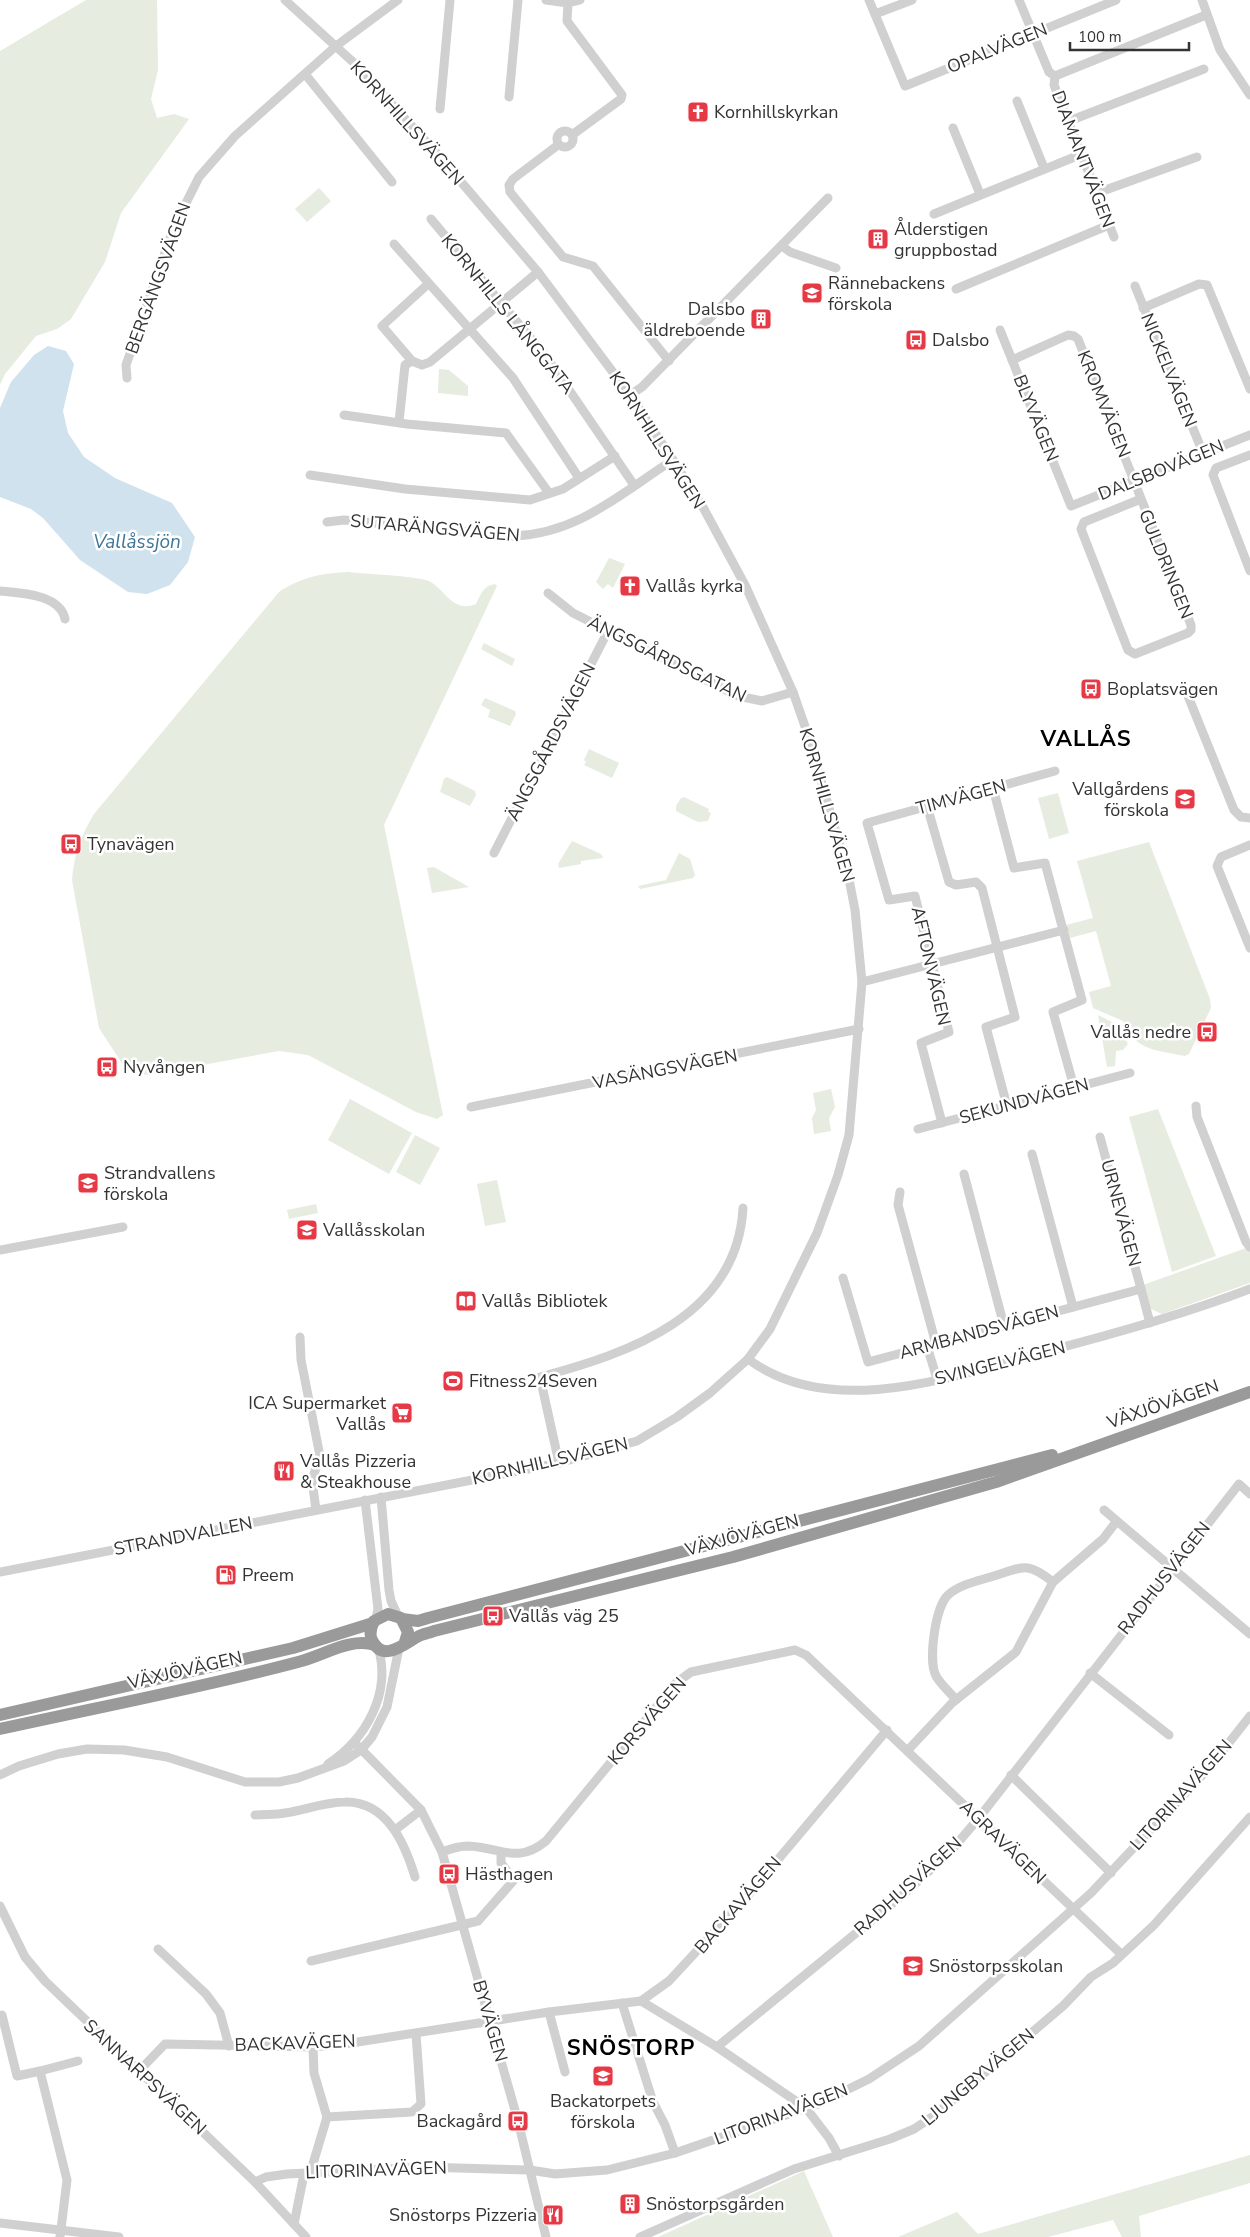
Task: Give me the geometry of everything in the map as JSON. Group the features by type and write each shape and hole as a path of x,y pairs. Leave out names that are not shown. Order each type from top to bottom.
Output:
{"highway":[{"name":"VÄXJÖVÄGEN","path":"0,1729 300,1662 353,1644 367,1642 388,1651 434,1631 733,1557 987,1484 1069,1458 1086,1449 1250,1392"},
{"name":"VÄXJÖVÄGEN","path":"0,1715 293,1648 375,1621 388,1614 418,1621 733,1537 989,1473 1064,1452 1086,1449"},
{"path":"400,1618 408,1632 402,1646"},
{"path":"375,1621 371,1634 376,1646"}],"street":[{"name":"KORNHILLSVÄGEN","path":"285,0 336,46 433,149 538,272 630,395 704,509 746,587 793,692 808,735 848,874 861,954 862,982 859,1029 849,1135 836,1181 817,1234 770,1329 748,1359 684,1412 637,1440 559,1463 365,1500"},
{"name":"BERGÄNGSVÄGEN","path":"127,378 126,365 174,227 190,191 209,164 235,136 336,46 398,0"},
{"path":"440,109 450,0"},
{"path":"509,97 518,0"},
{"path":"546,0 568,3 580,0"},
{"path":"869,0 875,14 912,0"},
{"name":"DIAMANTVÄGEN","path":"1020,0 1048,72 1055,76 1054,85 1114,237"},
{"name":"OPALVÄGEN","path":"875,14 905,86 1116,0"},
{"path":"1202,0 1220,50 1240,84 1250,95"},
{"path":"568,3 567,21 622,95 621,99 572,135 567,131 558,133 556,138 558,145 513,179 509,186 510,192 563,257 593,266 669,361"},
{"path":"1055,76 1206,15"},
{"path":"1069,121 1204,69"},
{"path":"304,74 392,182"},
{"path":"1017,101 1044,168"},
{"path":"953,128 980,194"},
{"path":"934,214 1082,154"},
{"path":"1097,193 1198,157"},
{"path":"630,395 642,387 669,361 828,198"},
{"name":"KORNHILLS LÅNGGATA","path":"431,219 548,359 634,485"},
{"path":"956,289 1109,225"},
{"path":"394,244 512,378 579,478"},
{"path":"782,246 790,252 836,268"},
{"path":"408,363 427,364 502,304 538,272"},
{"path":"398,422 408,363 382,326 428,284"},
{"path":"1144,308 1199,284 1207,285 1250,389"},
{"name":"NICKELVÄGEN","path":"1135,286 1203,453"},
{"name":"BLYVÄGEN","path":"1000,330 1071,506"},
{"name":"KROMVÄGEN","path":"1012,360 1068,336 1074,336 1078,339 1134,481"},
{"path":"344,415 407,424 506,433 549,493"},
{"name":"DALSBOVÄGEN","path":"1071,506 1250,434"},
{"path":"1250,455 1216,468 1213,475 1250,571"},
{"path":"310,475 487,497 530,500 563,489 615,456"},
{"name":"SUTARÄNGSVÄGEN","path":"327,522 344,520 514,536 534,535 580,521 673,460"},
{"name":"GULDRINGEN","path":"1134,481 1141,499 1191,630 1135,654 1128,650 1081,529 1084,522 1141,499"},
{"path":"0,592 27,594 50,601 62,610 64,619"},
{"name":"ÄNGSGÅRDSGATAN","path":"548,593 573,613 747,699 762,701 793,692"},
{"name":"ÄNGSGÅRDSVÄGEN","path":"494,853 608,631"},
{"path":"1186,691 1234,810 1245,817"},
{"name":"TIMVÄGEN","path":"867,822 1055,771"},
{"path":"993,788 1014,868 1045,863 1064,930 1082,1000 1053,1012 1074,1087"},
{"path":"927,806 949,882 956,885 971,881 979,884 997,948 1015,1017 986,1027 1007,1106"},
{"name":"AFTONVÄGEN","path":"867,822 888,900 915,896 949,1032 921,1043 942,1123"},
{"path":"1250,845 1220,857 1217,866 1250,948"},
{"path":"862,982 1064,930"},
{"name":"VASÄNGSVÄGEN","path":"471,1107 859,1029"},
{"name":"SEKUNDVÄGEN","path":"918,1129 1130,1073"},
{"path":"1196,1106 1197,1117 1250,1246"},
{"name":"URNEVÄGEN","path":"1100,1137 1141,1289"},
{"path":"1032,1154 1073,1307"},
{"path":"964,1174 1004,1326"},
{"path":"900,1192 898,1205 936,1344"},
{"path":"559,1463 540,1377 617,1353 654,1334 701,1304 725,1275 738,1243 743,1208"},
{"path":"0,1250 123,1227"},
{"name":"ARMBANDSVÄGEN","path":"843,1278 868,1362 1141,1289"},
{"path":"1141,1289 1150,1324"},
{"name":"SVINGELVÄGEN","path":"748,1359 762,1369 777,1376 821,1387 853,1390 896,1388 938,1379 1150,1324 1250,1289"},
{"path":"300,1337 301,1360 320,1454 312,1480 316,1510"},
{"path":"927,1346 938,1379"},
{"name":"RADHUSVÄGEN","path":"717,2047 904,1893 949,1853 978,1819 1172,1567 1239,1484 1250,1494"},
{"path":"381,1497 388,1590 391,1601 400,1618"},
{"path":"365,1500 378,1609 375,1621"},
{"name":"STRANDVALLEN","path":"0,1572 365,1500"},
{"path":"1104,1510 1250,1634"},
{"path":"908,1750 956,1700 1016,1652 1053,1582 1103,1539 1116,1522"},
{"path":"956,1700 936,1676 933,1666 938,1611 946,1596 961,1586 1027,1567 1038,1571 1053,1582"},
{"path":"313,1773 336,1758 354,1742 368,1722 381,1687 382,1660 376,1646"},
{"path":"0,1775 18,1766 58,1754 87,1750 124,1750 167,1757 245,1782 280,1782 313,1773 344,1761 361,1750 372,1738 387,1707 402,1646"},
{"name":"KORSVÄGEN","path":"442,1852 469,1846 502,1852 526,1853 536,1849 546,1841 676,1682 691,1672 795,1650 806,1655 886,1730"},
{"path":"1090,1673 1169,1736"},
{"name":"LITORINAVÄGEN","path":"255,2182 266,2177 307,2173 423,2167 530,2170 555,2174 607,2170 675,2152 806,2108 869,2079 919,2046 1073,1910 1111,1873 1209,1768 1250,1716"},
{"name":"AGRAVÄGEN","path":"886,1730 1121,1954"},
{"name":"BACKAVÄGEN","path":"139,2071 165,2044 313,2046 416,2034 549,2012 641,2001 669,1981 744,1900 886,1730"},
{"name":"BYVÄGEN","path":"354,1742 421,1810 442,1852 490,2021 546,2237"},
{"path":"1011,1775 1111,1873"},
{"path":"255,1815 284,1814 336,1803 355,1803 369,1808 383,1817 395,1830 408,1853 415,1877"},
{"path":"395,1830 421,1810"},
{"name":"LJUNGBYVÄGEN","path":"640,2237 794,2169 890,2140 914,2129 935,2115 1063,2006 1091,1977 1113,1963 1154,1925 1250,1817"},
{"path":"311,1962 478,1921 514,1880 501,1863 502,1852"},
{"name":"SANNARPSVÄGEN","path":"0,1906 25,1957 45,1981 255,2182 306,2237"},
{"path":"158,1949 206,1994 220,2013 229,2046"},
{"path":"641,2001 717,2047 806,2108 829,2138 839,2156"},
{"path":"622,2004 653,2102 665,2124 675,2152"},
{"path":"549,2012 564,2072"},
{"path":"2,2015 17,2076 78,2061"},
{"path":"327,2117 412,2112 421,2104 416,2034"},
{"path":"294,2224 303,2179 312,2167 327,2117 314,2073 313,2046"},
{"path":"40,2071 67,2180 60,2234"},
{"path":"0,2223 60,2234 119,2237"}],"shaded area":[{"path":"86,0 157,0 158,70 151,99 157,118 174,114 189,119 121,213 105,262 71,319 57,329 36,336 5,374 0,385 0,51"},
{"path":"319,188 331,201 307,222 295,209"},
{"path":"439,369 449,370 468,386 468,396 438,393"},
{"path":"609,558 625,564 613,588 608,584 603,589 596,582"},
{"path":"349,572 425,580 431,582 456,604 462,606 476,604 485,589 495,584 497,586 384,825 443,1115 437,1119 416,1112 308,1055 279,1051 148,1075 127,1071 99,1028 72,880 74,862 79,846 94,814 279,592 304,579 330,573"},
{"path":"484,643 515,659 512,666 481,649"},
{"path":"485,698 515,711 516,714 510,726 488,717 490,710 481,705"},
{"path":"589,749 619,763 612,778 584,765"},
{"path":"447,777 475,791 476,795 470,806 440,792 444,779"},
{"path":"1058,793 1069,833 1049,839 1038,798"},
{"path":"684,797 709,809 708,812 711,813 708,821 698,822 676,811 676,806 681,798"},
{"path":"572,841 601,854 603,858 581,861 581,864 559,868 558,864"},
{"path":"1149,842 1210,999 1211,1008 1189,1054 1185,1056 1148,1048 1140,1044 1128,1031 1123,1021 1093,1008 1089,992 1111,986 1096,931 1070,938 1066,925 1093,918 1077,861"},
{"path":"679,853 690,859 695,875 693,878 640,889 638,886 666,880"},
{"path":"434,867 469,887 432,893 427,868"},
{"path":"1098,1015 1118,1025 1128,1044 1123,1050 1116,1051 1115,1066 1107,1067"},
{"path":"831,1089 835,1107 829,1118 831,1131 814,1134 812,1118 816,1110 813,1093"},
{"path":"350,1099 412,1133 389,1174 328,1140"},
{"path":"1158,1109 1216,1256 1172,1272 1129,1117"},
{"path":"415,1135 440,1148 420,1185 396,1172"},
{"path":"497,1180 506,1222 485,1226 477,1184"},
{"path":"316,1204 318,1213 289,1219 287,1210"},
{"path":"1246,1248 1250,1251 1250,1283 1162,1314 1149,1308 1143,1285"},
{"path":"1250,2155 1250,2183 1139,2216 1141,2237 1122,2237 1113,2220 1048,2237 898,2237 957,2212 978,2234"},
{"path":"804,2171 833,2237 658,2237"}],"water":[{"name":"Vallåssjön","path":"48,346 66,351 74,364 63,411 68,433 84,457 115,478 172,503 195,537 188,562 170,585 147,594 128,592 80,560 43,518 31,509 0,497 0,408 11,382 34,355"}],"place":[{"name":"Kornhillskyrkan","path":"698,112"},
{"name":"Ålderstigen gruppbostad","path":"878,239"},
{"name":"Rännebackens förskola","path":"812,293"},
{"name":"Dalsbo äldreboende","path":"761,319"},
{"name":"Dalsbo","path":"916,340"},
{"name":"Vallås kyrka","path":"630,586"},
{"name":"Boplatsvägen","path":"1091,689"},
{"name":"Vallgårdens förskola","path":"1185,799"},
{"name":"Tynavägen","path":"71,844"},
{"name":"Vallås nedre","path":"1207,1032"},
{"name":"Nyvången","path":"107,1067"},
{"name":"Strandvallens förskola","path":"88,1183"},
{"name":"Vallåsskolan","path":"307,1230"},
{"name":"Vallås Bibliotek","path":"466,1301"},
{"name":"Fitness24Seven","path":"453,1381"},
{"name":"ICA Supermarket Vallås","path":"402,1413"},
{"name":"Vallås Pizzeria & Steakhouse","path":"284,1471"},
{"name":"Preem","path":"226,1575"},
{"name":"Vallås väg 25","path":"493,1616"},
{"name":"Hästhagen","path":"449,1874"},
{"name":"Snöstorpsskolan","path":"913,1966"},
{"name":"Backatorpets förskola","path":"603,2076"},
{"name":"Backagård","path":"518,2121"},
{"name":"Snöstorpsgården","path":"630,2204"},
{"name":"Snöstorps Pizzeria","path":"553,2215"}],"district":[{"name":"VALLÅS","path":"1086,738"},
{"name":"SNÖSTORP","path":"631,2047"}]}
